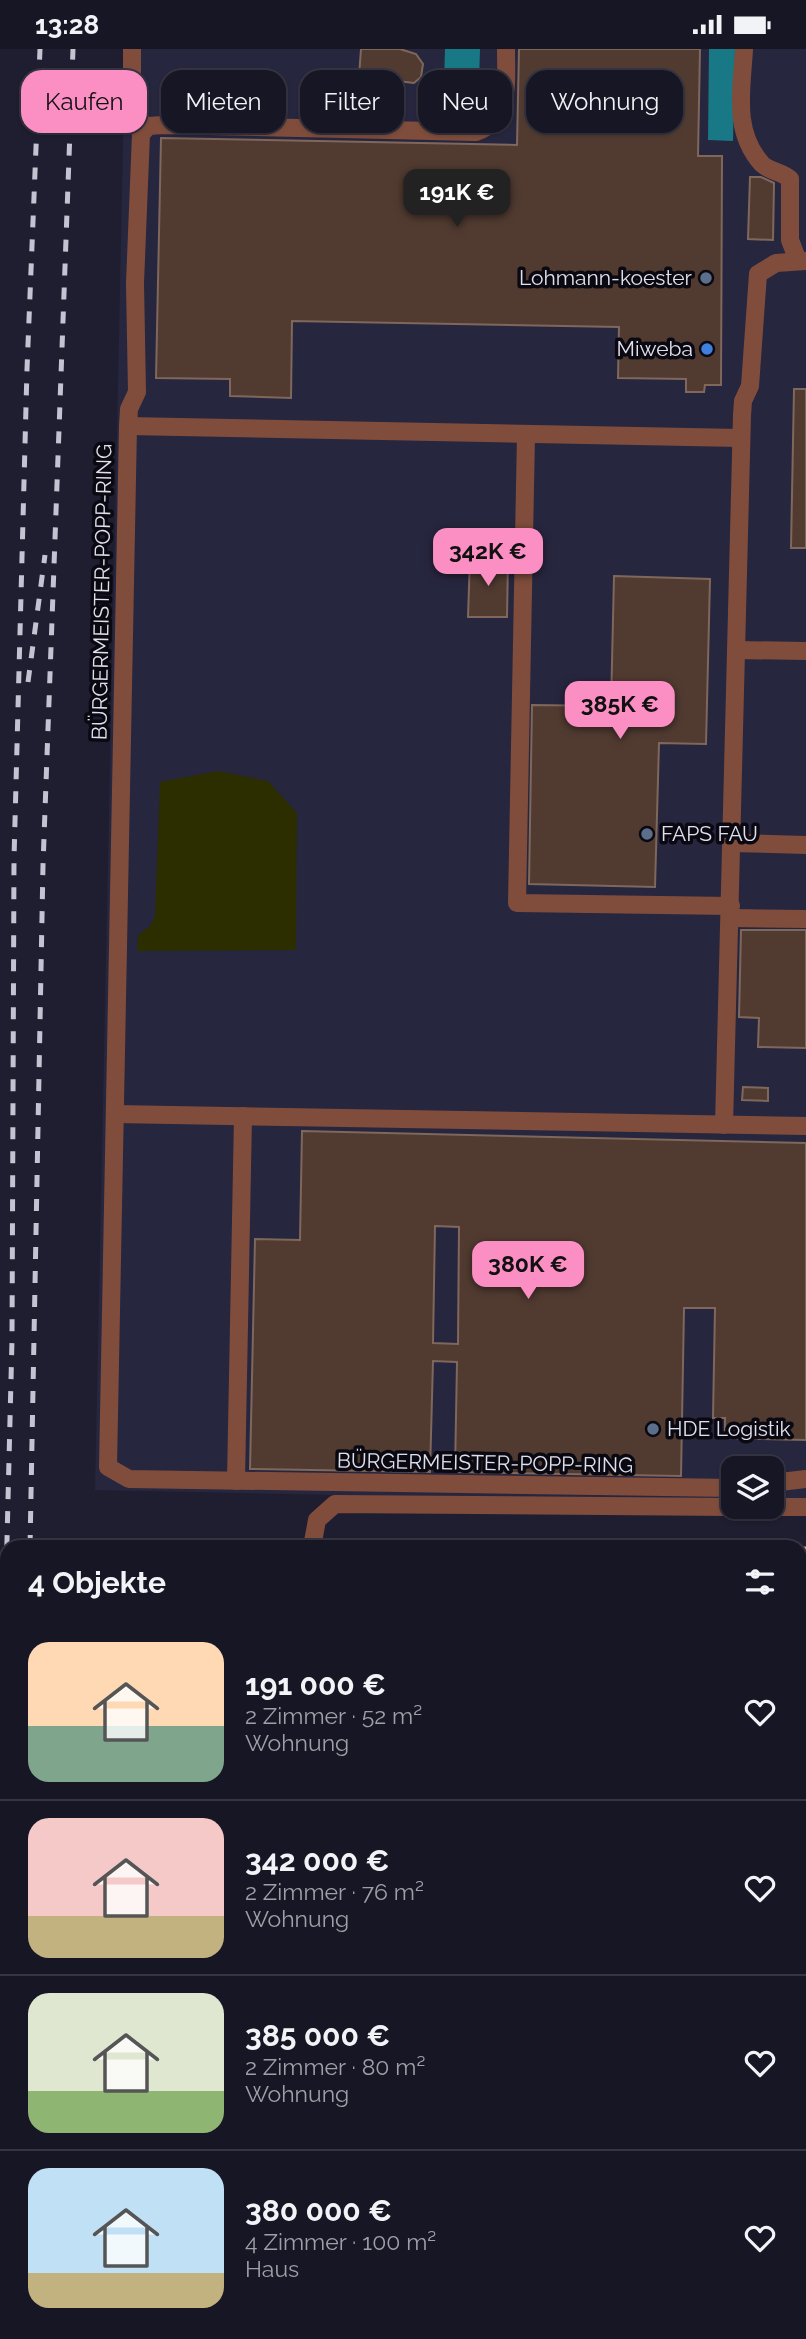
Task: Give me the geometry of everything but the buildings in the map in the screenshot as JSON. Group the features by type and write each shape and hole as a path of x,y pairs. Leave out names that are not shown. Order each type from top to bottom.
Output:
{"street":[{"path":"128,426 129,409 137,392 135,283 141,134 140,119 132,102 132,49"},
{"path":"141,134 149,126 162,125 477,132 489,128 503,107 506,49"},
{"path":"724,1125 743,401 750,386 755,281 768,265 802,261 790,240 790,179 762,165 744,131 740,115 744,49"},
{"name":"BÜRGERMEISTER-POPP-RING","path":"721,1488 129,1479 108,1468 128,426 740,438"},
{"path":"526,435 517,903 731,912 806,919"},
{"path":"736,650 806,651"},
{"path":"732,843 806,845"},
{"path":"115,1114 806,1126"},
{"path":"236,1481 243,1117"},
{"path":"784,1482 806,1479"},
{"path":"313,1540 317,1520 335,1504 721,1507"},
{"path":"784,1507 806,1507"}],"shaded area":[{"path":"125,49 806,49 806,1500 784,1501 784,1456 721,1456 721,1503 95,1490 123,133 147,133 147,70 125,70"},
{"path":"218,771 268,781 297,813 296,950 137,951 138,935 150,926 155,916 160,782"}],"water":[{"path":"445,49 480,49 479,70 444,70"},
{"path":"709,49 735,49 733,141 708,140"}],"railway":[{"path":"7,1540 12,1340 14,859 27,369 40,49"},
{"path":"30,1540 43,865 73,49"},
{"path":"28,682 45,555"}],"place":[{"name":"Lohmann-koester","path":"706,278"},
{"name":"Miweba","path":"707,349"},
{"name":"FAPS FAU","path":"647,834"},
{"name":"HDE Logistik","path":"653,1429"}]}
